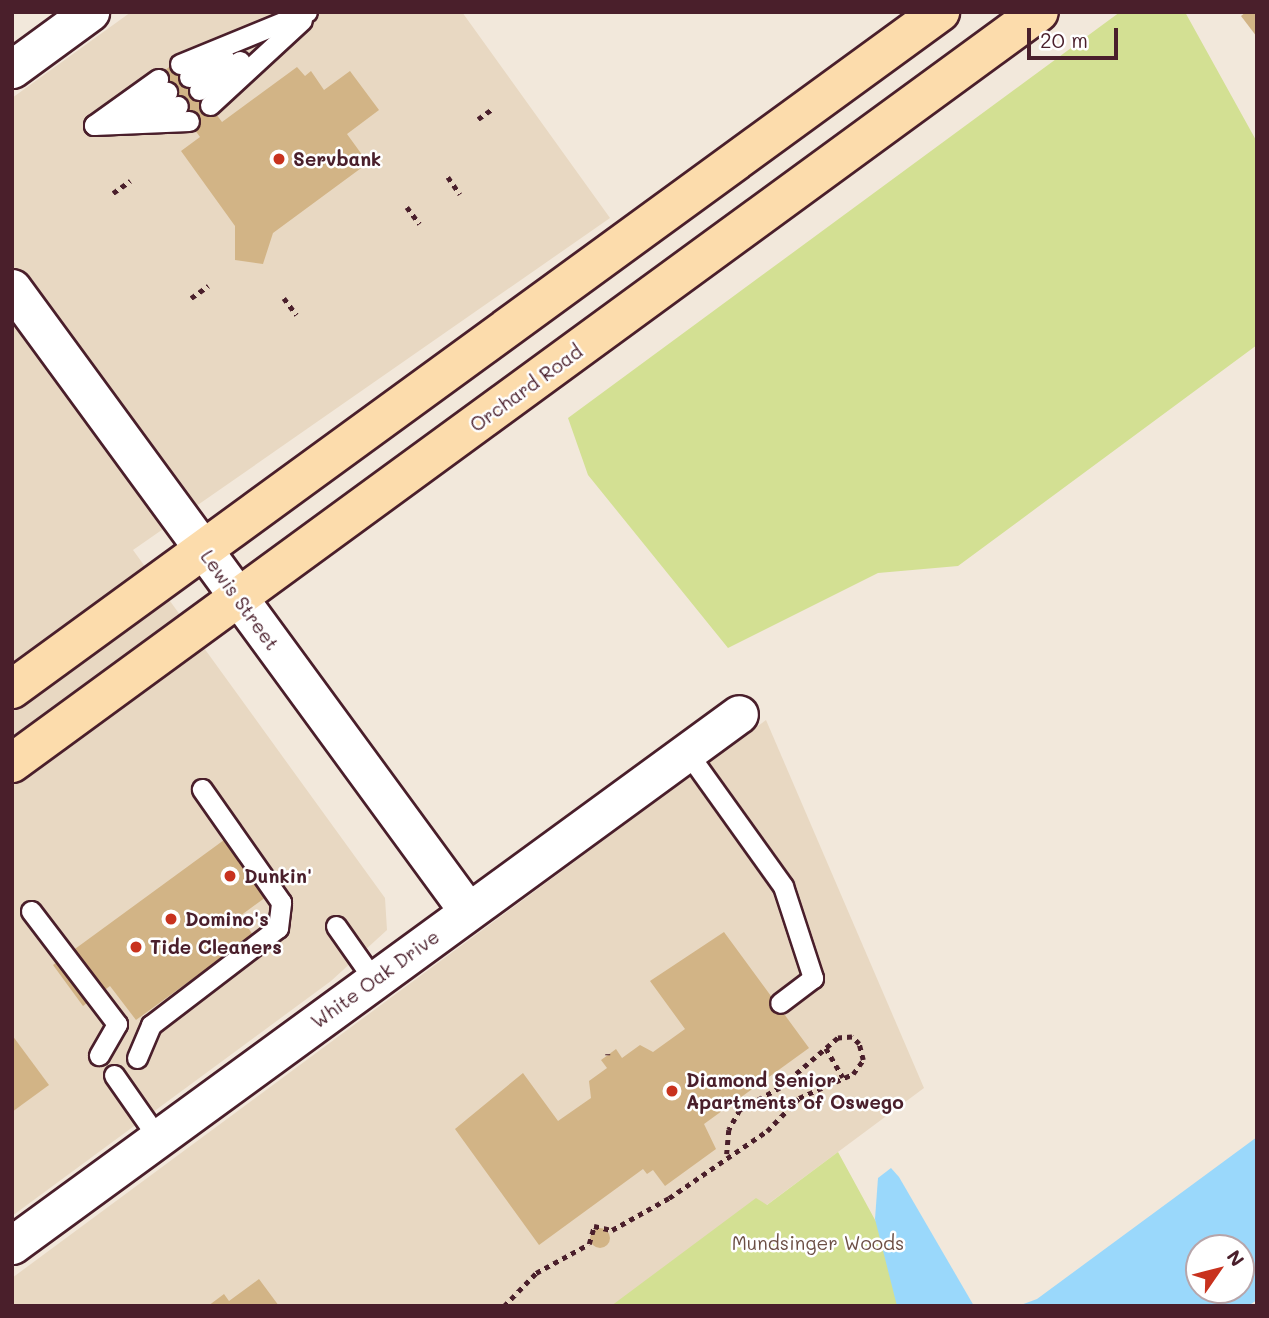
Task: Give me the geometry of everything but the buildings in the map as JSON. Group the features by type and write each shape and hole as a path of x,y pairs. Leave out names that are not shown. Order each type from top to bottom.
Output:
{"main road":[{"name":"Orchard Road","path":"12,763 1039,12"},
{"path":"12,689 937,14"}],"street":[{"path":"12,69 90,12"},
{"name":"Lewis Street","path":"12,288 468,911"},
{"name":"White Oak Drive","path":"12,1245 739,714"}],"lane":[{"path":"309,12 194,84 309,12"},
{"path":"94,125 173,99 94,125"},
{"path":"687,752 783,887 813,978 780,1003"},
{"path":"137,1058 151,1025 278,928 281,902 202,789"},
{"path":"32,911 117,1024 99,1055"},
{"path":"336,926 374,980"},
{"path":"114,1075 158,1138"}],"path":[{"path":"478,119 494,108"},
{"path":"448,177 460,194"},
{"path":"113,193 130,181"},
{"path":"407,207 420,224"},
{"path":"191,298 208,286"},
{"path":"284,298 297,315"},
{"path":"504,1306 536,1273 589,1244 594,1226 612,1230 693,1184 727,1154 767,1131 799,1098 859,1068 859,1044 845,1036 826,1048 780,1088 740,1110 732,1119 727,1154"},
{"path":"826,1048 843,1078"}],"shaded area":[{"path":"131,12 462,12 610,218 133,550 385,898 387,930 331,981 12,1216 12,98"},
{"path":"766,720 924,1088 631,1306 12,1306 12,1278"}],"green space":[{"path":"1120,12 1185,12 1257,142 1257,345 958,566 878,573 728,648 588,475 568,418"},
{"name":"Mundsinger Woods","path":"838,1152 922,1306 611,1306 756,1198 767,1205"}],"water":[{"path":"1257,1137 1257,1300 1255,1301 1255,1234 1185,1234 1185,1304 1251,1304 1018,1306 1037,1299"},
{"path":"891,1168 899,1177 974,1306 897,1306 875,1219 878,1178"}],"place":[{"name":"Servbank","path":"279,159"},
{"name":"Dunkin'","path":"230,876"},
{"name":"Domino's","path":"171,919"},
{"name":"Tide Cleaners","path":"136,947"},
{"name":"Diamond Senior Apartments of Oswego","path":"672,1091"}]}
